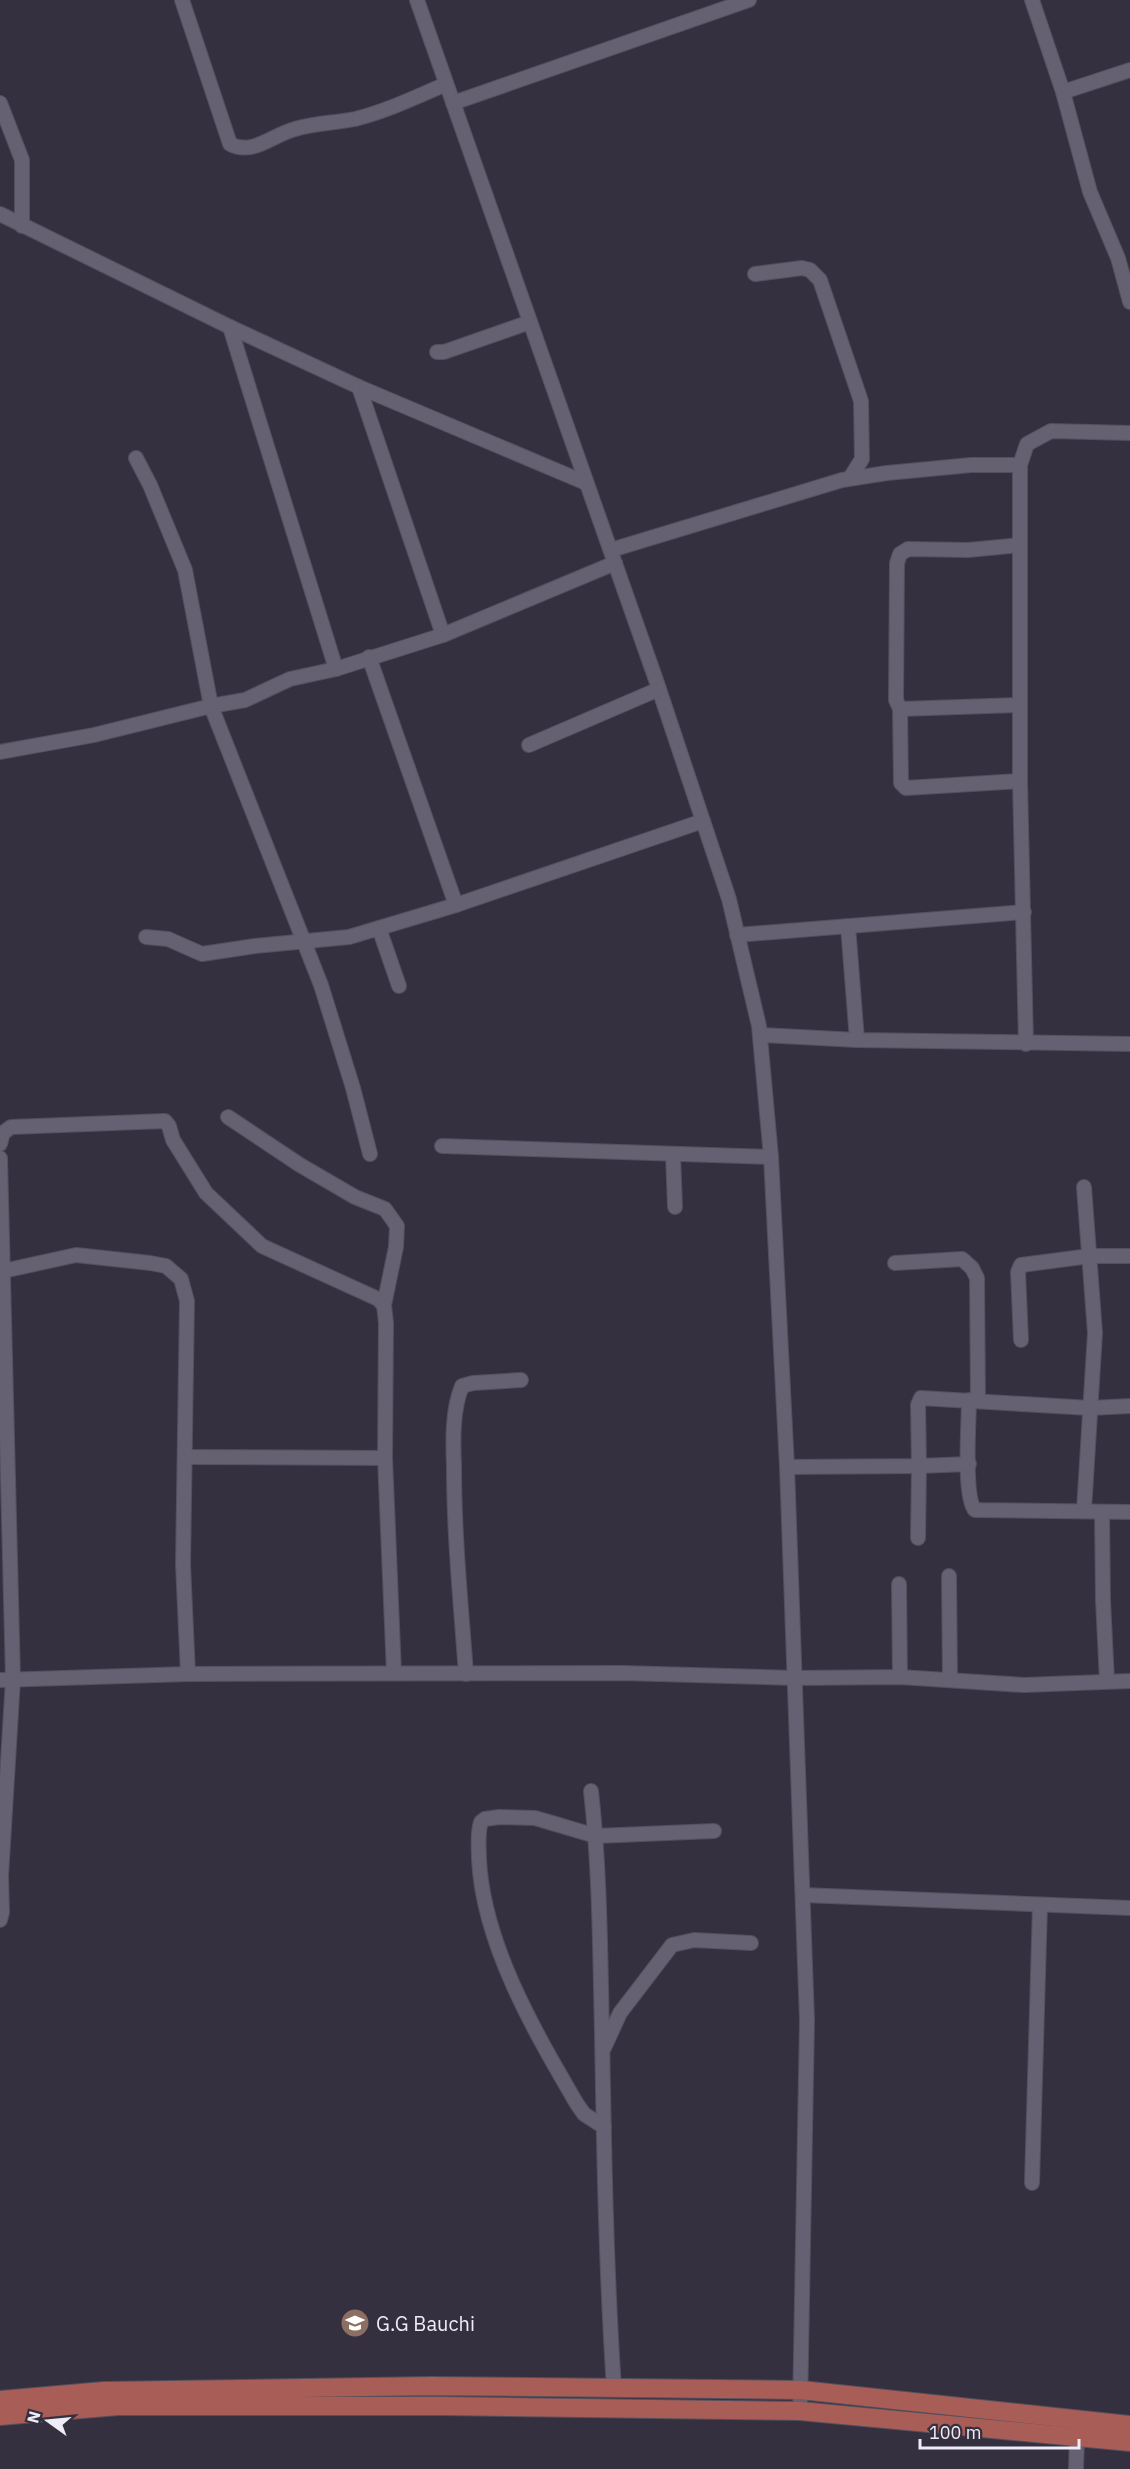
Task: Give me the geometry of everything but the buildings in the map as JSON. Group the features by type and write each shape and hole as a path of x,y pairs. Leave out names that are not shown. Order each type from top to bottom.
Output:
{"main road":[{"path":"0,2400 104,2391 431,2386 801,2390 1130,2425"},
{"path":"0,2416 118,2406 444,2406 800,2411 1130,2442"}],"street":[{"path":"182,0 230,144 239,148 253,147 294,129 355,118 398,105 446,84"},
{"path":"417,0 659,689 729,899 760,1035 771,1157 787,1467 807,2020 800,2411"},
{"path":"453,103 749,0"},
{"path":"1032,0 1063,92 1090,192 1124,256 1130,302"},
{"path":"1063,92 1130,70"},
{"path":"0,104 22,160 22,226"},
{"path":"0,214 358,387 586,483"},
{"path":"755,274 802,268 810,270 820,280 861,401 862,459 850,478"},
{"path":"437,352 444,352 530,322"},
{"path":"230,327 336,669"},
{"path":"358,387 443,635"},
{"path":"1026,1044 1019,705 1020,465 1027,444 1051,431 1130,433"},
{"path":"136,458 150,485 185,570 211,706 321,985 353,1088 370,1154"},
{"path":"0,752 94,735 211,706 245,700 290,680 336,669 443,635 613,557 850,478 971,465 1020,465"},
{"path":"1020,545 968,550 908,549 900,554 897,563 896,689 896,700 900,709 901,783 906,788 1020,781"},
{"path":"369,657 456,905"},
{"path":"529,745 659,689"},
{"path":"900,709 1019,705"},
{"path":"146,938 168,939 202,954 255,946 349,937 456,905 703,821"},
{"path":"737,935 1024,912"},
{"path":"848,926 857,1040"},
{"path":"379,928 399,986"},
{"path":"760,1035 857,1040 1130,1044"},
{"path":"228,1117 291,1160 338,1187 385,1209 397,1226 396,1247 384,1305 386,1323 385,1458 394,1673"},
{"path":"0,1144 3,1133 11,1127 165,1121 173,1140 206,1193 262,1246 378,1299 384,1305"},
{"path":"442,1146 771,1157"},
{"path":"674,1154 675,1207"},
{"path":"0,1158 7,1680 0,1920"},
{"path":"1084,1187 1095,1333 1084,1510"},
{"path":"3,1271 76,1255 166,1266 181,1279 187,1302 183,1564 188,1674"},
{"path":"1021,1340 1018,1272 1021,1265 1090,1256 1130,1256"},
{"path":"895,1263 962,1259 972,1268 977,1278 974,1400 969,1464 970,1504 975,1510 1130,1512"},
{"path":"466,1674 454,1503 453,1443 458,1396 462,1386 473,1383 520,1380"},
{"path":"918,1538 917,1443 921,1398 1090,1408 1130,1406"},
{"path":"185,1457 385,1458"},
{"path":"787,1467 969,1464"},
{"path":"1102,1512 1102,1600 1107,1681"},
{"path":"949,1576 950,1679"},
{"path":"899,1584 900,1677"},
{"path":"7,1680 188,1674 394,1673 622,1673 795,1678 900,1677 1024,1685 1130,1680"},
{"path":"591,1791 596,1836 607,2284 614,2388"},
{"path":"604,2127 584,2114 577,2104 529,2017 499,1948 486,1909 480,1878 481,1822 485,1819 499,1817 535,1818 596,1836 714,1831"},
{"path":"803,1895 1130,1908"},
{"path":"1032,2183 1040,1905"},
{"path":"602,2053 620,2013 672,1945 694,1940 751,1942"},
{"path":"1076,2469 1077,2438"}],"place":[{"name":"G.G Bauchi","path":"355,2323"}]}
